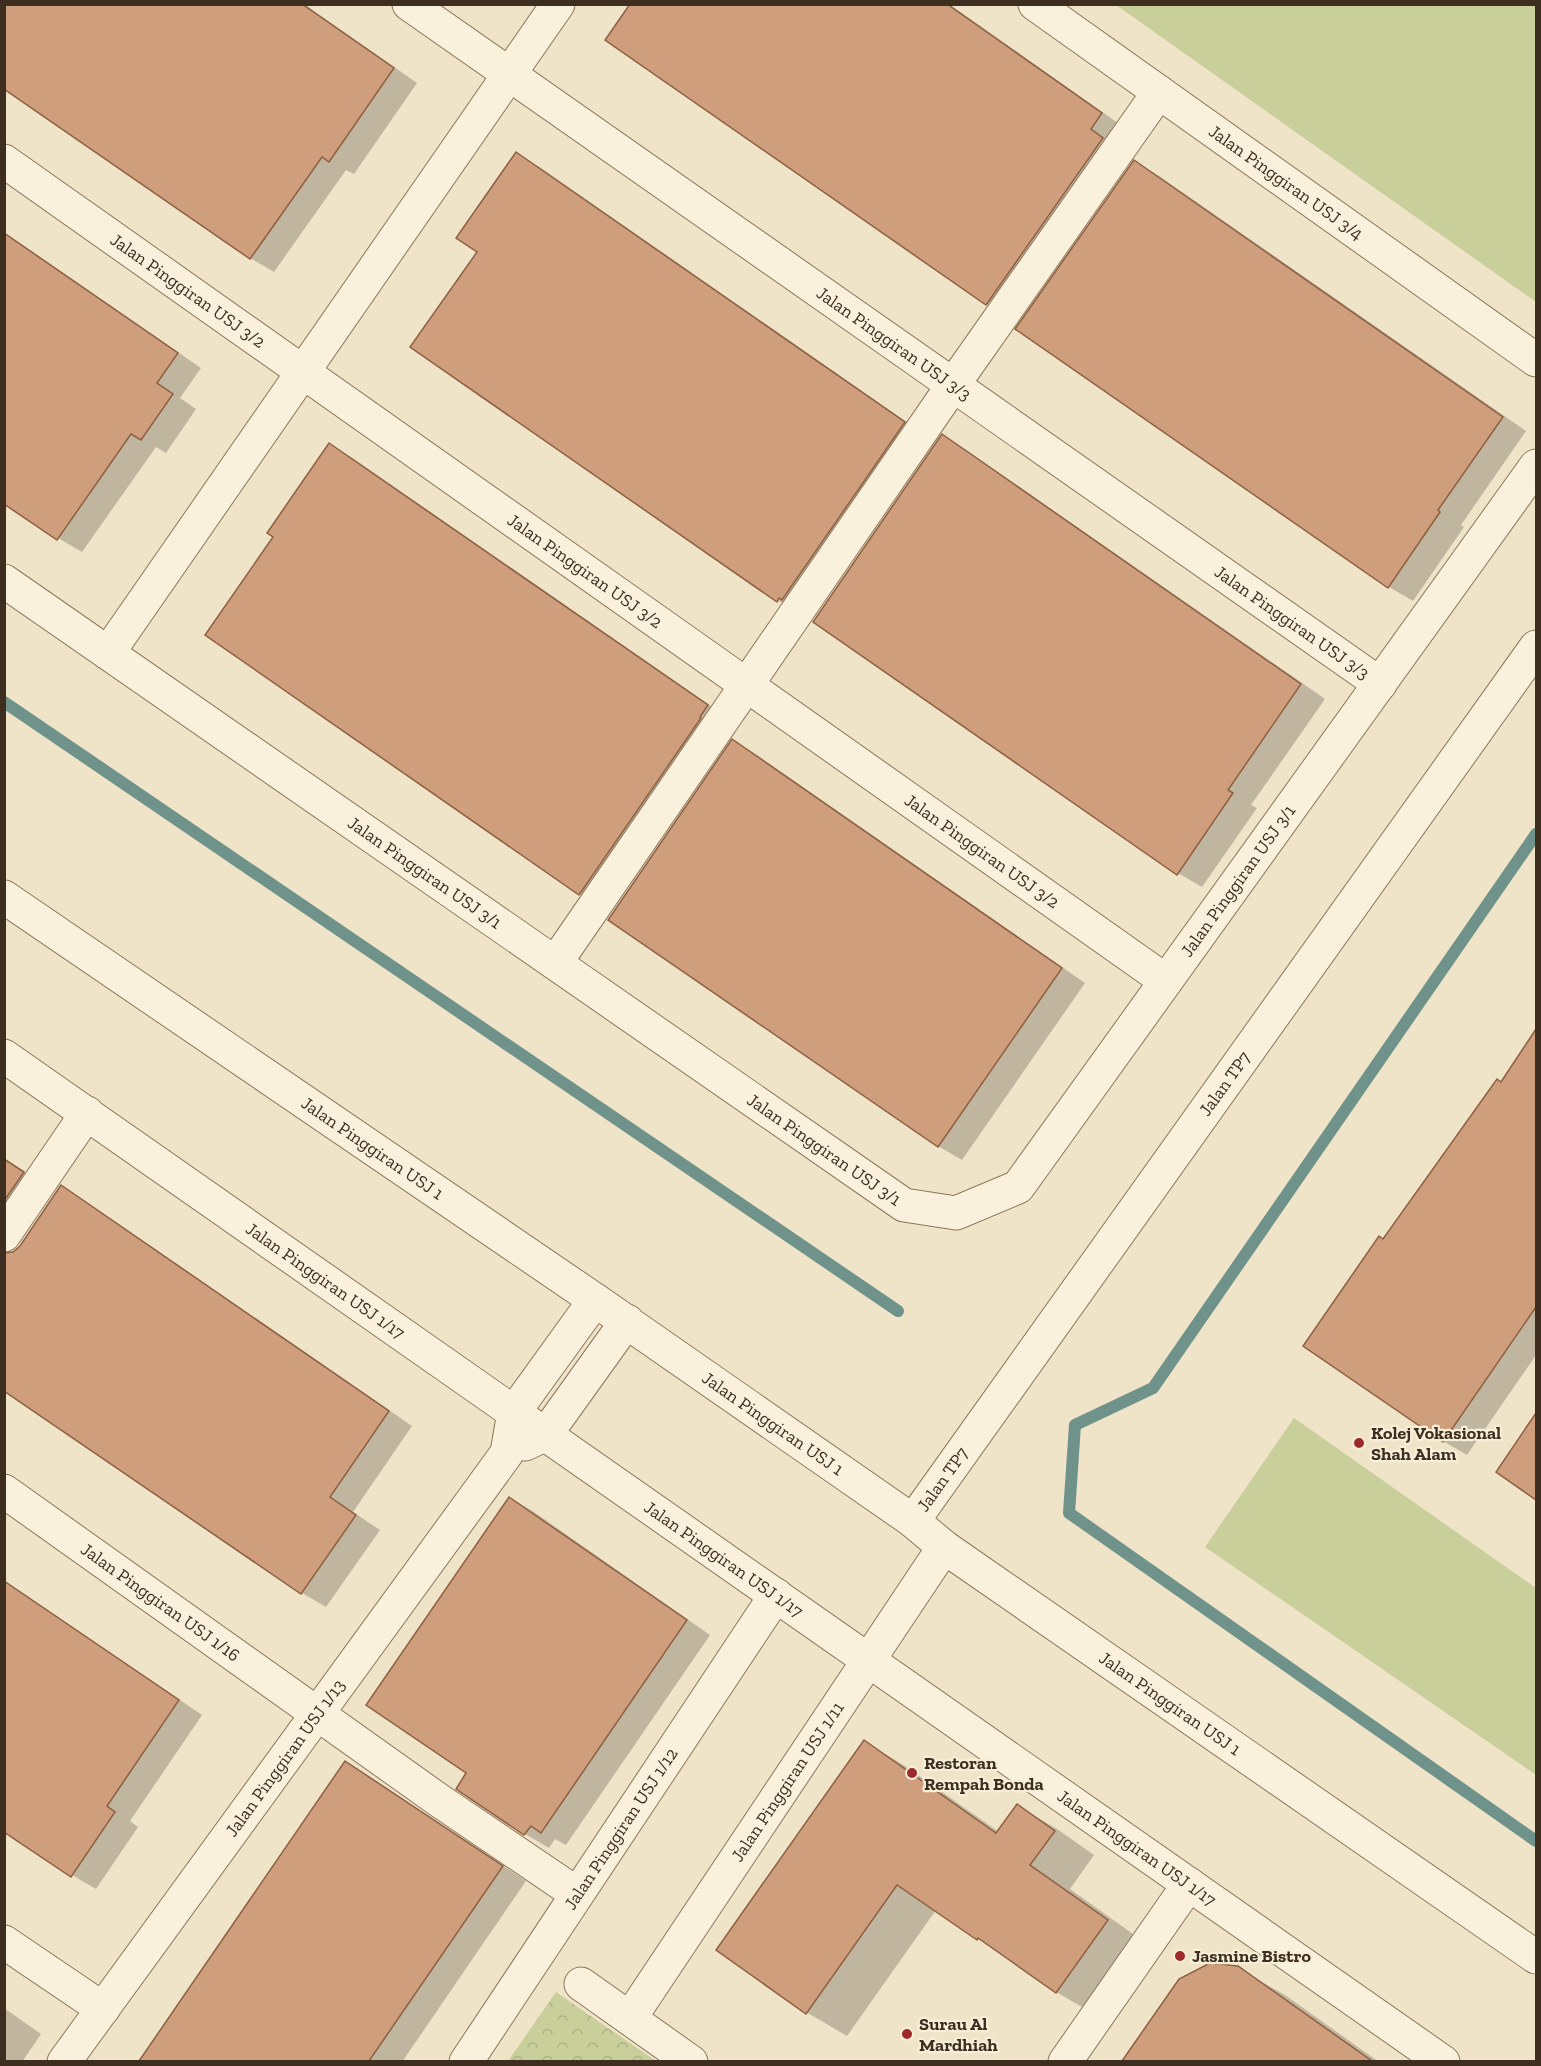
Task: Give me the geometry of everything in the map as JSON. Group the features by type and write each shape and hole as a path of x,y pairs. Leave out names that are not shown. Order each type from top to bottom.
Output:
{"street":[{"name":"Jalan Pinggiran USJ 3/3","path":"409,4 1380,684"},
{"path":"108,653 558,4"},
{"name":"Jalan Pinggiran USJ 3/4","path":"1035,4 1536,360"},
{"path":"555,962 1159,92"},
{"name":"Jalan Pinggiran USJ 3/2","path":"4,161 1166,981"},
{"name":"Jalan Pinggiran USJ 3/1","path":"4,582 904,1205 957,1213 1018,1187 1536,466"},
{"name":"Jalan TP7","path":"913,1521 1536,647"},
{"name":"Jalan Pinggiran USJ 1","path":"4,897 627,1322 913,1521 944,1547 1536,1957"},
{"name":"Jalan Pinggiran USJ 1/17","path":"4,1056 1443,2061"},
{"path":"4,1235 87,1113"},
{"name":"Jalan Pinggiran USJ 1/13","path":"64,2061 507,1453 514,1412 595,1300"},
{"name":"Jalan Pinggiran USJ 1/13","path":"507,1453 546,1434 627,1322"},
{"name":"Jalan Pinggiran USJ 1/16","path":"4,1491 440,1801 577,1894"},
{"name":"Jalan Pinggiran USJ 1/11","path":"630,2018 944,1547"},
{"name":"Jalan Pinggiran USJ 1/12","path":"466,2061 776,1595"},
{"path":"1076,2057 1189,1884"},
{"path":"4,1942 103,2009"},
{"path":"581,1984 691,2061"}],"green space":[{"path":"1116,5 1536,5 1536,302"},
{"path":"1294,1418 1536,1588 1536,1775 1205,1547"},
{"path":"556,1992 656,2061 508,2061"}],"building":[{"path":"4,4 302,4 394,68 329,162 322,157 250,259 4,89"},
{"path":"630,4 947,4 1102,113 1091,129 1103,138 986,305 605,40"},
{"path":"516,152 905,422 782,600 779,598 777,602 410,347 477,252 456,238"},
{"path":"1134,160 1503,417 1438,510 1440,512 1388,588 1015,329"},
{"path":"4,233 178,353 157,383 173,394 141,440 131,434 57,540 4,504"},
{"path":"942,434 1301,684 1228,790 1233,793 1177,875 813,622"},
{"path":"329,443 708,705 579,895 205,635 273,537 267,533"},
{"path":"732,739 1062,968 938,1147 608,920"},
{"path":"1536,1029 1536,1307 1443,1442 1303,1346 1379,1236 1383,1239 1497,1079 1501,1082"},
{"path":"4,1159 24,1172 4,1201"},
{"path":"61,1185 389,1411 330,1497 356,1515 301,1594 4,1391 4,1253 13,1252 20,1246"},
{"path":"1536,1413 1536,1500 1496,1472"},
{"path":"509,1497 687,1620 541,1833 531,1826 524,1835 456,1789 466,1773 366,1705"},
{"path":"4,1581 179,1700 107,1806 115,1812 71,1877 4,1832"},
{"path":"864,1740 996,1833 1017,1804 1055,1831 1030,1865 1108,1920 1056,1993 897,1885 806,2014 716,1950"},
{"path":"345,1761 503,1866 369,2061 139,2061"},
{"path":"1210,1963 1238,1966 1372,2061 1122,2061 1179,1979"}],"waterway":[{"path":"4,702 898,1311"},
{"path":"1536,834 1153,1388 1075,1425 1069,1513 1536,1841"}],"place":[{"name":"Kolej Vokasional Shah Alam","path":"1359,1443"},
{"name":"Restoran Rempah Bonda","path":"912,1773"},
{"name":"Jasmine Bistro","path":"1180,1956"},
{"name":"Surau Al Mardhiah","path":"907,2034"}]}
